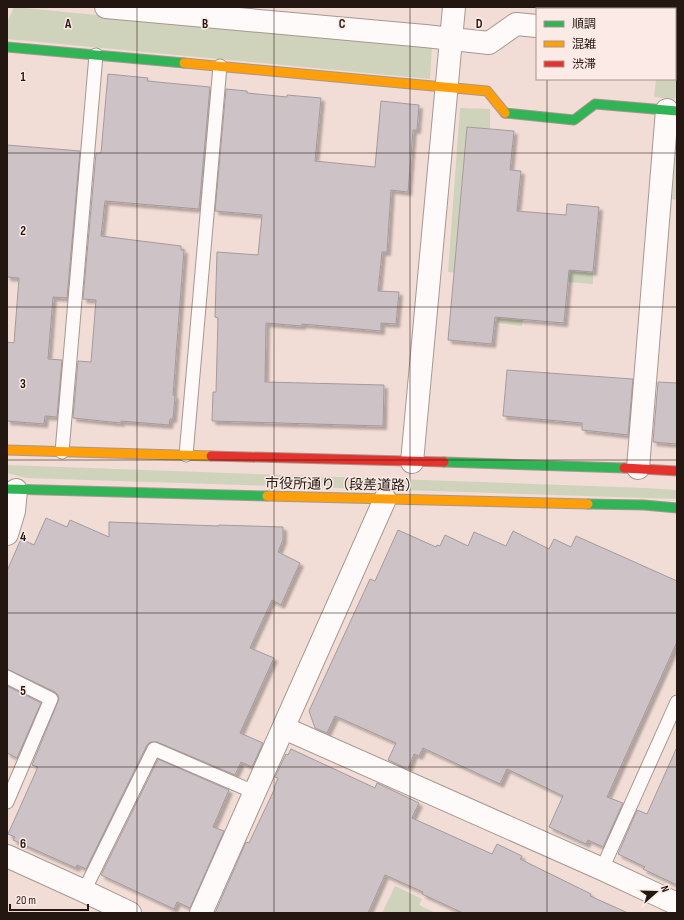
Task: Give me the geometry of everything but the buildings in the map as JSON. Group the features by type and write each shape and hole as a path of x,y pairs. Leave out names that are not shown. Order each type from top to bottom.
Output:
{"street":[{"path":"106,7 224,12 489,43 516,24 536,26"},
{"path":"412,462 454,7"},
{"path":"676,38 677,26"},
{"path":"7,47 487,91 506,114 574,120 596,104 672,111 638,468"},
{"name":"市役所通り（段差道路）","path":"7,450 638,468 677,471"},
{"path":"7,534 14,511 11,490"},
{"name":"市役所通り（段差道路）","path":"11,490 644,505 677,508"},
{"path":"201,913 385,499"},
{"path":"284,728 602,869 677,904"},
{"path":"7,856 130,913"}],"lane":[{"path":"62,452 96,55"},
{"path":"186,455 220,66"},
{"path":"7,677 51,699 7,802"},
{"path":"602,869 677,702"},
{"path":"84,891 154,748 254,792"}],"green space":[{"path":"14,7 432,47 430,79 7,39 7,23"},
{"path":"677,70 677,99 654,97 656,80 676,80"},
{"path":"460,108 490,109 490,129 467,127 455,259 593,272 593,284 526,279 522,326 497,323 501,277 448,272"},
{"path":"677,130 677,200 672,199"},
{"path":"7,465 646,488 677,490 677,499 26,478 7,473"},
{"path":"395,886 422,899 419,905 436,913 382,913"}],"traffic: fast":[{"path":"7,47 184,63"},
{"path":"505,113 574,120 595,104 677,111"},
{"path":"444,462 624,468"},
{"path":"7,489 267,496"},
{"path":"588,504 644,505 677,508"}],"traffic: slow":[{"path":"184,63 487,91 505,113"},
{"path":"7,450 211,456"},
{"path":"267,496 588,504"}],"traffic: jam":[{"path":"211,456 444,462"},
{"path":"624,468 677,471"}]}
